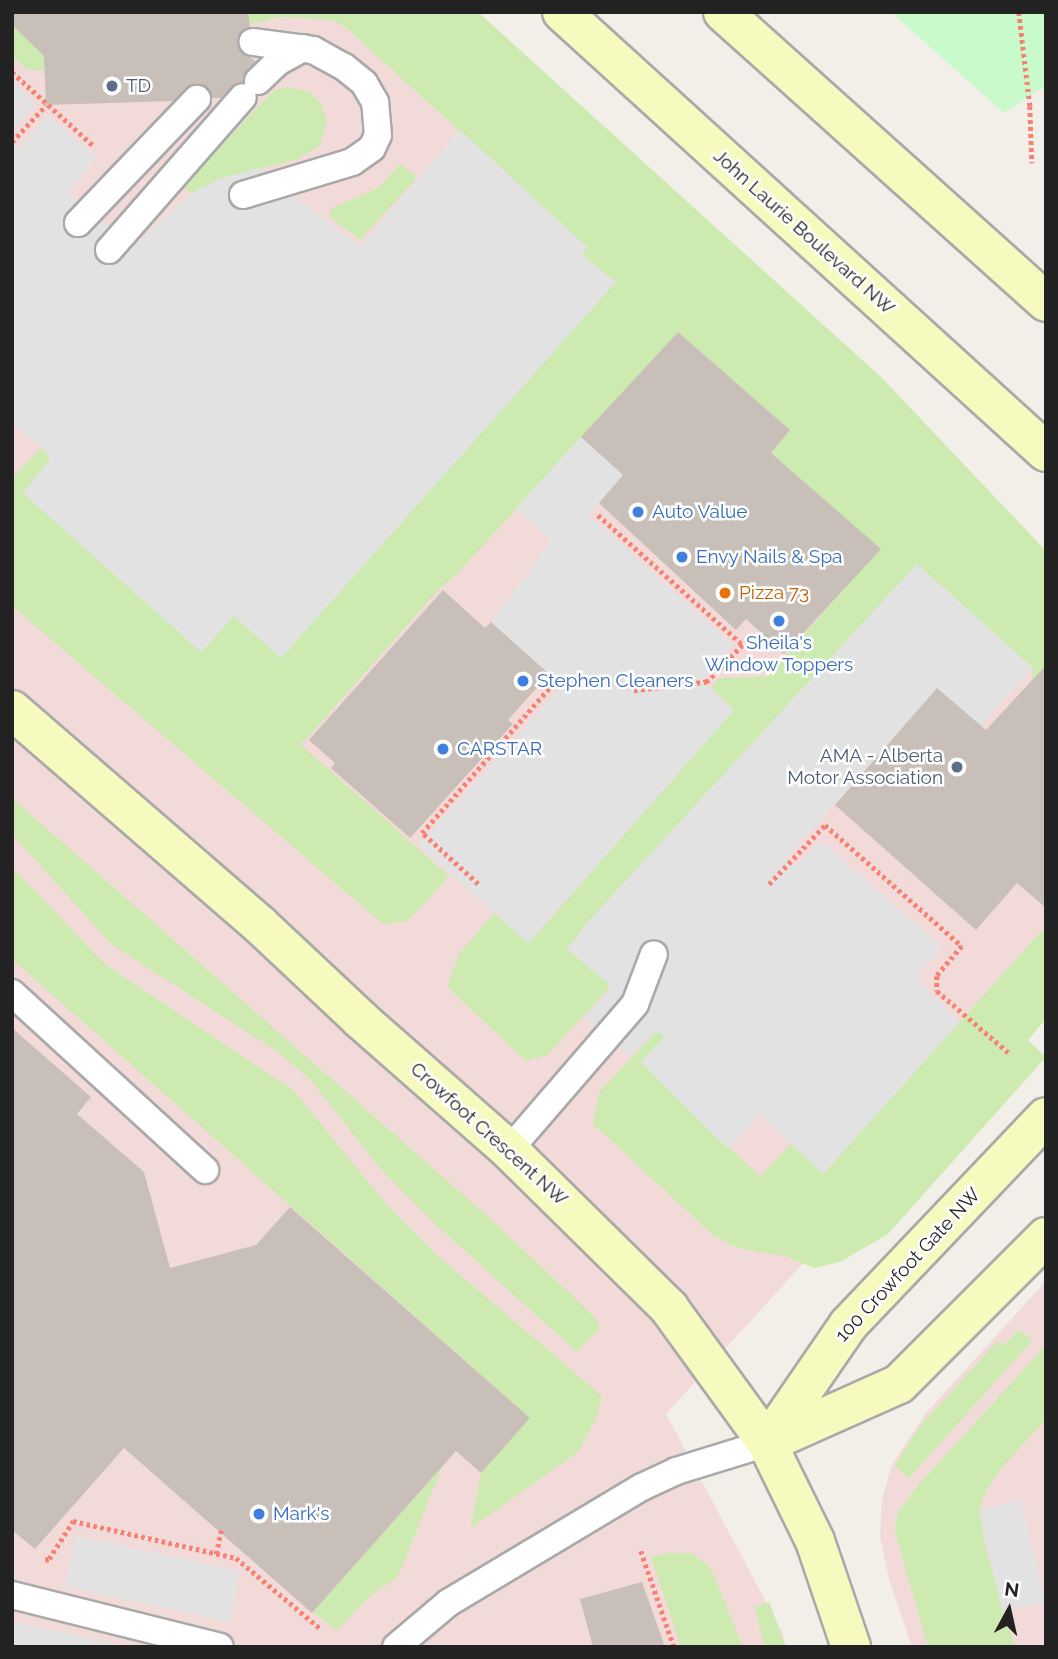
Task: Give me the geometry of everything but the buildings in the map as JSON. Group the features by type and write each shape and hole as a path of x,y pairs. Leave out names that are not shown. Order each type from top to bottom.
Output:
{"street":[{"name":"John Laurie Boulevard NW","path":"562,12 1046,452"},
{"path":"723,12 1046,302"},
{"name":"Crowfoot Crescent NW","path":"12,710 259,924 360,1019 509,1150 669,1308 767,1443 815,1541 851,1647"},
{"name":"100 Crowfoot Gate NW","path":"767,1443 848,1325 1046,1118"},
{"path":"767,1443 899,1384 1046,1237"}],"lane":[{"path":"243,195 352,162 364,157 376,142 375,102 364,83 325,54 303,48 253,42"},
{"path":"109,250 251,89 278,62 303,48"},
{"path":"78,223 197,99"},
{"path":"509,1150 635,1004 654,954"},
{"path":"12,993 205,1170"},
{"path":"396,1647 448,1603 642,1487 676,1471 767,1443"},
{"path":"12,1595 220,1647"}],"path":[{"path":"1019,12 1030,106 1032,163"},
{"path":"12,72 101,152"},
{"path":"12,142 46,105"},
{"path":"598,515 743,645 708,682 632,691"},
{"path":"478,884 422,834 552,685"},
{"path":"769,884 825,825 961,946 937,976 937,991 1008,1052"},
{"path":"38,1560 49,1559 73,1521 236,1558 321,1629"},
{"path":"216,1554 221,1531"},
{"path":"641,1551 674,1647"}],"shaded area":[{"path":"12,12 400,12 1046,593 1046,996 666,1414 783,1634 785,1647 12,1647"},
{"path":"12,81 37,104 12,131"},
{"path":"48,115 97,158 67,192 133,247 191,193 220,179 258,168 357,244 362,244 460,130 587,247 582,255 616,282 281,658 234,616 201,652 23,493 49,461 49,455 12,423 12,144 19,149"},
{"path":"581,437 623,475 588,515 734,645 701,681 734,710 528,943 418,845 562,686 491,622 551,541 516,508"},
{"path":"917,564 1033,668 981,726 937,688 787,858 796,866 821,841 942,947 920,972 919,982 960,1022 823,1174 760,1115 728,1149 641,1062 664,1037 662,1032 653,1034 630,1056 584,1017 608,992 609,984 567,949 588,922"},
{"path":"1046,1281 1046,1647 912,1647 889,1579 880,1536 882,1500 892,1465 926,1413"},
{"path":"1021,1500 1045,1602 1003,1612 979,1510"},
{"path":"76,1536 240,1571 230,1622 65,1587"},
{"path":"12,1621 71,1634 125,1647 12,1647"}],"green space":[{"path":"247,12 478,12 882,378 1046,551 1046,693 1032,680 1033,668 917,564 588,922 567,949 609,983 610,988 546,1056 525,1060 447,987 459,954 494,913 529,943 734,710 711,688 719,678 767,676 880,549 771,453 790,430 678,332 457,574 439,589 301,745 449,876 408,921 383,924 12,606 12,478 41,448 49,455 49,461 23,493 202,652 234,615 615,282 582,254 587,247 344,26 331,20 282,17 250,24"},
{"path":"891,12 1046,12 1046,85 1004,113"},
{"path":"12,25 44,56 45,70 28,70 12,56"},
{"path":"284,87 309,92 321,103 327,121 320,145 298,159 220,179 191,193 184,186 272,92"},
{"path":"400,164 415,175 415,180 360,240 329,216 332,208 378,188"},
{"path":"12,798 484,1213 594,1316 600,1329 577,1352 433,1222 378,1166 311,1080 278,1052 111,944 12,834"},
{"path":"12,867 105,964 294,1091 387,1205 438,1256 602,1396 596,1418 578,1452 471,1528 481,1473 530,1418 12,959"},
{"path":"1046,926 1046,1019 1028,1040 1046,1057 888,1234 840,1262 814,1268 785,1256 738,1248 714,1236 593,1124 599,1092 658,1030 664,1037 642,1063 760,1177 791,1143 824,1173"},
{"path":"1019,1329 1032,1341 908,1479 895,1465 920,1426 998,1341 1004,1345"},
{"path":"1046,1345 1046,1419 999,1471 985,1493 979,1511 987,1553 1015,1647 928,1647 895,1532 897,1514 915,1489"},
{"path":"442,1467 398,1577 371,1595 336,1631 313,1612"},
{"path":"667,1553 691,1553 711,1568 743,1647 681,1647 651,1557"},
{"path":"769,1602 786,1647 765,1647 754,1607"}],"place":[{"name":"TD","path":"112,86"},
{"name":"Auto Value","path":"638,512"},
{"name":"Envy Nails & Spa","path":"682,557"},
{"name":"Pizza 73","path":"725,593"},
{"name":"Sheila's Window Toppers","path":"779,621"},
{"name":"Stephen Cleaners","path":"523,681"},
{"name":"CARSTAR","path":"443,749"},
{"name":"AMA - Alberta Motor Association","path":"957,767"},
{"name":"Mark's","path":"259,1514"}]}
